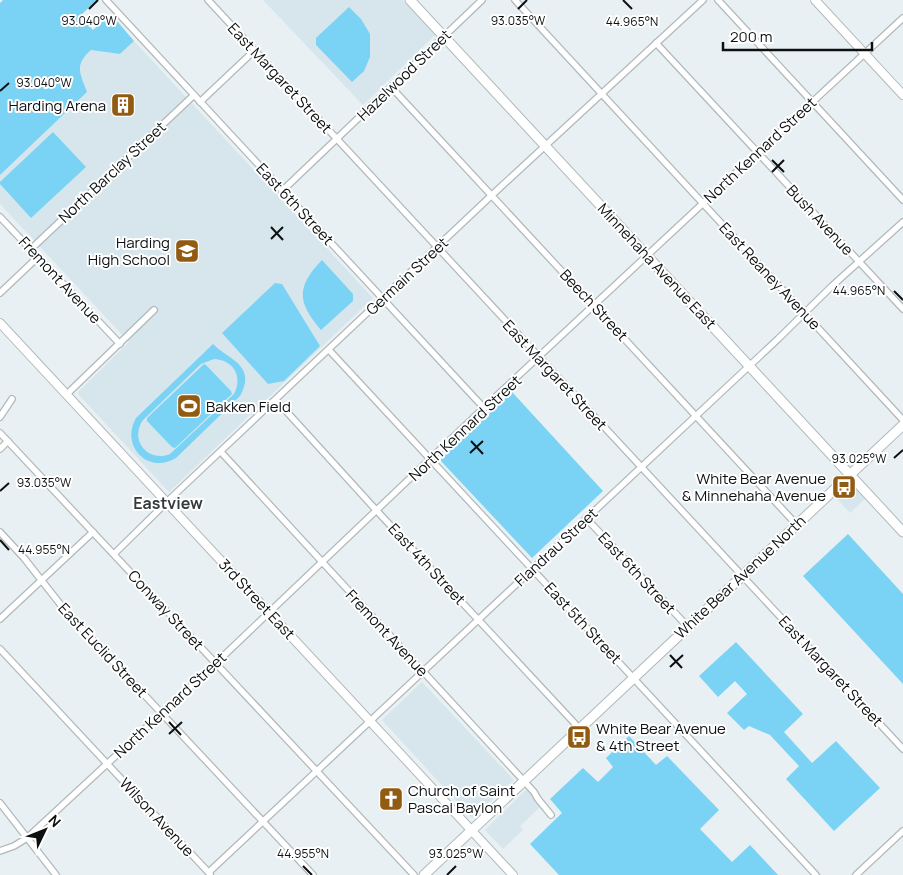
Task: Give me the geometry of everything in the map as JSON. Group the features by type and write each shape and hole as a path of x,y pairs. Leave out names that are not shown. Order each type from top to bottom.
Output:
{"main road":[{"name":"Minnehaha Avenue East","path":"410,0 903,532"},
{"name":"White Bear Avenue North","path":"424,875 903,425"}],"street":[{"name":"East 6th Street","path":"106,0 484,408"},
{"name":"East Margaret Street","path":"208,0 903,749"},
{"name":"Hazelwood Street","path":"282,191 482,0"},
{"name":"East Reaney Avenue","path":"515,0 903,420"},
{"name":"Germain Street","path":"114,554 437,247 703,0"},
{"path":"718,0 903,200"},
{"path":"815,0 903,95"},
{"name":"North Kennard Street","path":"0,851 14,846 27,838 216,663 647,255 903,18"},
{"name":"Bush Avenue","path":"656,43 903,309"},
{"path":"200,102 255,50"},
{"name":"Beech Street","path":"391,87 796,524"},
{"name":"North Barclay Street","path":"31,249 194,95"},
{"name":"Fremont Avenue","path":"0,216 120,344"},
{"name":"Flandrau Street","path":"210,874 804,312 903,222"},
{"path":"0,293 38,257"},
{"path":"67,394 154,310"},
{"name":"3rd Street East","path":"0,322 513,875"},
{"name":"East 5th Street","path":"329,350 816,875"},
{"path":"0,417 12,400"},
{"name":"East 4th Street","path":"276,400 579,728"},
{"name":"Conway Street","path":"0,433 414,875"},
{"path":"0,448 8,441"},
{"name":"Fremont Avenue","path":"221,452 524,781 551,815"},
{"name":"East 6th Street","path":"586,518 688,627"},
{"name":"East Euclid Street","path":"0,532 24,558 64,609 313,875"},
{"path":"0,619 93,532"},
{"name":"Wilson Avenue","path":"0,649 210,874"},
{"path":"0,802 56,875"},
{"path":"856,875 903,831"}],"shaded area":[{"path":"3,0 97,0 80,16 93,30 111,14 134,41 120,54 91,50 86,55 80,65 80,70 87,92 0,175 0,3"},
{"path":"263,0 402,0 435,35 363,105"},
{"path":"349,7 361,19 370,34 370,57 364,71 352,82 316,45 316,38"},
{"name":"Harding High School","path":"134,41 373,298 169,492 78,394 129,342 0,204 0,175 87,92 79,72 82,58 91,50 120,54"},
{"path":"53,132 86,167 31,218 0,182"},
{"path":"322,260 353,294 353,301 321,330 307,311 303,295 308,278"},
{"path":"275,283 282,284 320,346 284,381 268,384 222,333"},
{"path":"213,344 239,364 243,370 245,377 244,386 240,396 176,458 156,463 140,455 134,447 132,438 132,428 136,418","holes":["214,359 227,362 235,370 237,388 234,394 170,454 155,455 143,448 138,435 143,420 201,364"]},
{"name":"Bakken Field","path":"204,364 232,394 175,448 172,447 147,421 147,418"},
{"path":"512,392 603,491 532,558 440,460"},
{"path":"850,485 865,499 850,513 836,498"},
{"path":"848,534 903,594 903,684 803,576"},
{"path":"736,642 803,714 784,732 812,763 836,741 880,788 834,831 786,779 799,766 770,735 749,726 744,730 727,713 747,694 735,681 718,697 699,676"},
{"path":"422,682 514,780 472,818 382,720"},
{"path":"629,736 656,765 667,756 719,810 700,829 732,862 750,845 778,875 559,875 530,844 562,813 550,799 583,768 598,782 613,767 606,758"},
{"path":"527,789 542,805 520,826 523,830 503,849 485,830"}],"place":[{"name":"Harding Arena","path":"123,105"},
{"name":"Harding High School","path":"187,251"},
{"name":"Bakken Field","path":"189,406"},
{"name":"White Bear Avenue & Minnehaha Avenue","path":"844,487"},
{"name":"White Bear Avenue & 4th Street","path":"579,737"},
{"name":"Church of Saint Pascal Baylon","path":"391,799"}],"district":[{"name":"Eastview","path":"168,503"}]}
